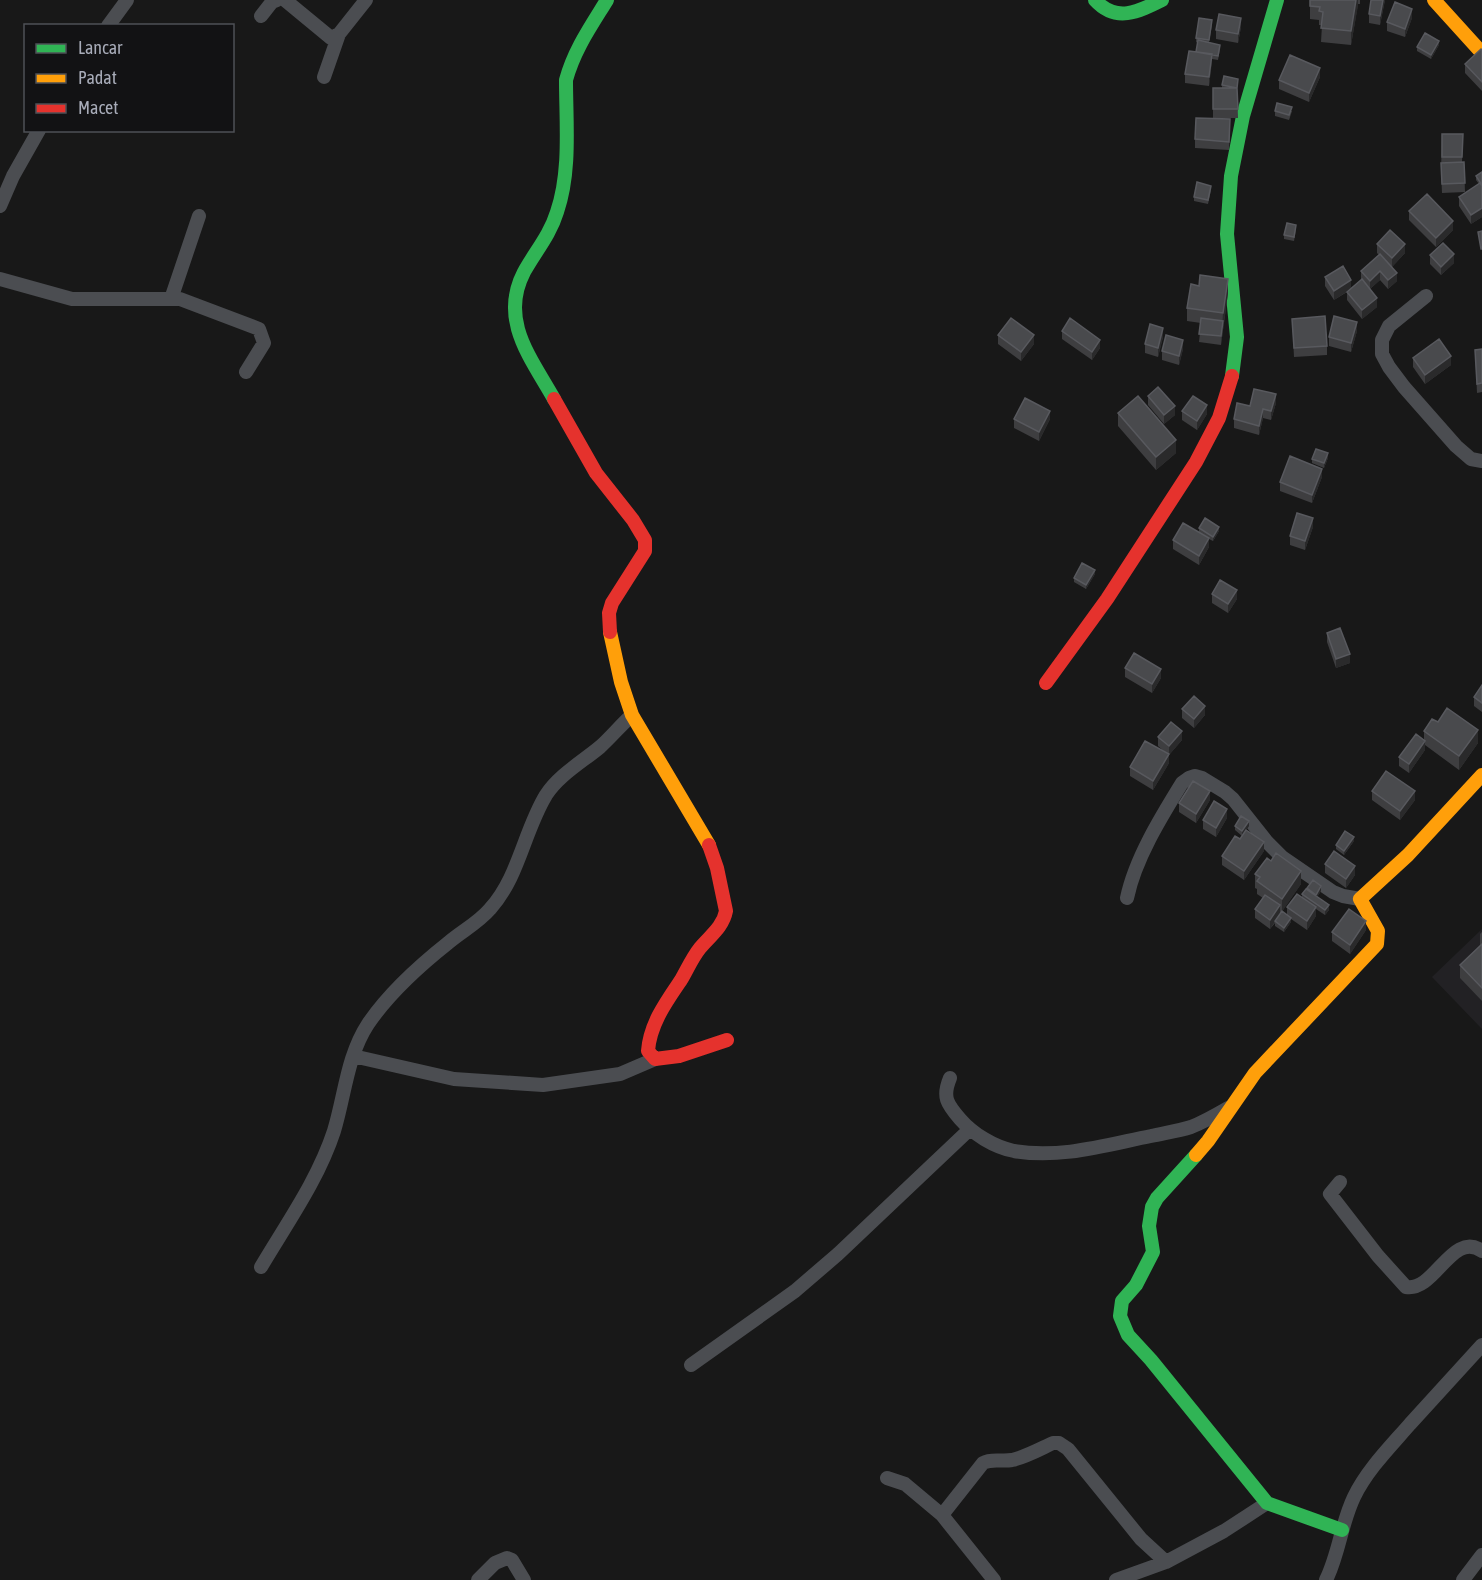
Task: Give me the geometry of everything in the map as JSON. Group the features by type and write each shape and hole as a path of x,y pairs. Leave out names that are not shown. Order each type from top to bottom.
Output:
{"street":[{"path":"109,24 127,0"},
{"path":"261,16 272,2 277,0"},
{"path":"285,0 331,38 339,34"},
{"path":"324,77 339,34 366,0"},
{"path":"607,0 574,52 569,64 566,80 563,187 557,214 524,271 513,306 519,337 596,473 633,520 646,544 645,551 612,603 609,628 621,682 632,715 707,839 717,868 726,914 722,924 698,951 661,1012 648,1048 650,1054 656,1059"},
{"path":"1095,0 1104,9 1130,14 1162,0"},
{"path":"1046,683 1108,597 1145,539 1183,486 1208,441 1227,395 1234,368 1236,338 1227,235 1231,178 1252,81 1277,0"},
{"path":"1434,0 1482,53"},
{"path":"0,206 13,176 38,132"},
{"path":"171,299 200,216"},
{"path":"0,279 72,299 180,299 259,329 264,343 246,372"},
{"path":"1426,296 1389,326 1382,340 1382,354 1404,387 1456,446 1471,459 1482,461"},
{"path":"261,1267 320,1168 334,1130 353,1056 368,1024 428,958 492,907 518,861 549,790 563,776 602,746 632,715"},
{"path":"1127,898 1133,874 1149,840 1182,783 1189,778 1195,776 1202,778 1233,799 1282,857 1333,892 1360,899 1377,886 1408,855 1482,775"},
{"path":"1342,1530 1268,1503 1128,1335 1120,1316 1122,1301 1136,1285 1153,1252 1148,1227 1151,1209 1157,1198 1208,1141 1255,1073 1377,944 1379,930 1360,899"},
{"path":"353,1056 454,1079 543,1085 620,1074 656,1059 676,1057 727,1040"},
{"path":"950,1078 945,1091 946,1099 954,1112 970,1129 993,1143 1012,1150 1050,1152 1095,1149 1182,1130 1230,1107"},
{"path":"691,1365 795,1292 970,1129"},
{"path":"1340,1182 1330,1194 1403,1286 1409,1288 1418,1285 1463,1247 1471,1246 1482,1251"},
{"path":"1326,1580 1335,1561 1353,1498 1377,1462 1482,1345"},
{"path":"942,1515 983,1463 993,1460 1017,1459 1053,1443 1059,1443 1068,1449 1082,1465 1141,1539 1166,1562"},
{"path":"887,1478 905,1484 942,1515 994,1580"},
{"path":"1116,1580 1166,1562 1224,1531 1268,1503"},
{"path":"1463,1580 1482,1555"},
{"path":"478,1580 499,1560 507,1558 512,1560 524,1580"}],"shaded area":[{"path":"1482,929 1482,1029 1432,977"}],"building":[{"path":"1310,0 1356,0 1351,31 1321,28 1323,12 1319,11 1320,7 1310,6"},
{"path":"1371,0 1383,0 1380,16 1369,14"},
{"path":"1395,2 1412,9 1405,29 1387,22"},
{"path":"1219,14 1241,18 1238,34 1216,30"},
{"path":"1199,18 1212,20 1209,40 1196,38"},
{"path":"1425,33 1439,41 1431,55 1417,47"},
{"path":"1198,40 1220,45 1218,56 1196,52"},
{"path":"1482,50 1482,82 1465,64"},
{"path":"1189,51 1212,54 1209,77 1185,74"},
{"path":"1290,55 1320,68 1309,93 1279,80"},
{"path":"1224,76 1238,79 1237,88 1222,85"},
{"path":"1213,88 1237,88 1238,109 1213,109"},
{"path":"1277,103 1292,107 1289,115 1275,111"},
{"path":"1196,118 1230,119 1229,142 1195,139"},
{"path":"1442,134 1463,134 1462,157 1442,157"},
{"path":"1464,162 1465,183 1442,184 1441,163"},
{"path":"1482,172 1482,185 1476,176"},
{"path":"1197,182 1211,186 1208,200 1194,197"},
{"path":"1480,183 1482,208 1471,215 1459,197"},
{"path":"1427,194 1453,221 1436,238 1409,211"},
{"path":"1287,223 1296,225 1294,237 1284,235"},
{"path":"1390,230 1405,244 1392,258 1377,244"},
{"path":"1482,231 1482,249 1481,249 1478,232"},
{"path":"1443,243 1454,254 1441,267 1430,255"},
{"path":"1380,254 1397,273 1388,280 1380,271 1370,281 1361,271"},
{"path":"1343,266 1351,280 1334,291 1325,277"},
{"path":"1200,275 1228,279 1223,313 1187,308 1191,284 1199,286"},
{"path":"1362,279 1377,298 1362,310 1347,292"},
{"path":"1325,316 1327,346 1294,348 1292,319"},
{"path":"1334,316 1357,322 1351,343 1329,337"},
{"path":"1011,318 1034,335 1021,352 998,335"},
{"path":"1070,318 1100,340 1092,352 1062,331"},
{"path":"1201,318 1223,321 1221,336 1199,334"},
{"path":"1150,324 1163,328 1158,348 1145,344"},
{"path":"1166,335 1183,340 1179,356 1162,351"},
{"path":"1439,339 1451,356 1425,375 1413,358"},
{"path":"1482,349 1482,383 1477,384 1475,350"},
{"path":"1158,387 1175,406 1164,415 1148,396"},
{"path":"1254,389 1276,394 1271,411 1263,409 1259,426 1234,419 1237,403 1250,406"},
{"path":"1138,396 1176,440 1156,457 1118,413"},
{"path":"1193,396 1207,405 1197,421 1182,411"},
{"path":"1025,398 1050,411 1039,432 1014,419"},
{"path":"1316,449 1328,453 1324,463 1312,459"},
{"path":"1290,456 1322,469 1312,495 1280,482"},
{"path":"1297,513 1313,518 1305,541 1290,536"},
{"path":"1205,518 1219,527 1213,537 1199,528"},
{"path":"1183,523 1209,538 1199,556 1173,540"},
{"path":"1082,563 1095,570 1086,585 1074,578"},
{"path":"1220,580 1237,590 1228,604 1212,594"},
{"path":"1340,628 1350,654 1336,659 1327,633"},
{"path":"1134,653 1161,669 1152,684 1125,668"},
{"path":"1482,685 1482,703 1474,697"},
{"path":"1194,696 1205,706 1194,719 1182,709"},
{"path":"1447,708 1478,730 1459,756 1424,731 1432,719 1438,722"},
{"path":"1171,722 1182,731 1169,746 1158,737"},
{"path":"1416,734 1425,741 1409,764 1399,757"},
{"path":"1145,741 1169,754 1153,781 1130,767"},
{"path":"1386,771 1415,791 1400,811 1372,791"},
{"path":"1193,781 1210,791 1196,814 1179,803"},
{"path":"1214,801 1227,809 1216,828 1203,820"},
{"path":"1241,816 1249,821 1242,831 1235,826"},
{"path":"1246,830 1264,842 1244,871 1222,856 1235,836 1240,839"},
{"path":"1345,831 1354,837 1344,851 1336,845"},
{"path":"1334,851 1355,866 1346,879 1325,864"},
{"path":"1276,853 1301,871 1282,899 1257,881 1260,877 1255,874 1267,858 1271,861"},
{"path":"1313,880 1321,886 1316,895 1307,888"},
{"path":"1306,889 1329,905 1325,910 1302,894"},
{"path":"1297,894 1316,907 1307,921 1287,907"},
{"path":"1265,895 1280,905 1270,920 1255,909"},
{"path":"1349,909 1366,921 1350,945 1332,932"},
{"path":"1282,911 1291,918 1284,928 1275,921"},
{"path":"1482,944 1482,988 1460,965"}],"traffic: fast":[{"path":"554,399 521,338 516,322 517,290 524,272 550,228 561,196 566,164 566,80 569,69 578,48 607,0"},
{"path":"1095,0 1103,7 1119,13 1136,11 1162,0"},
{"path":"1232,376 1237,337 1227,234 1231,176 1243,116 1277,0"},
{"path":"1196,1155 1157,1198 1152,1207 1149,1226 1153,1252 1136,1285 1122,1301 1120,1316 1128,1335 1267,1503 1342,1530"}],"traffic: slow":[{"path":"1434,0 1482,53"},
{"path":"610,632 621,682 632,715 709,845"},
{"path":"1196,1155 1255,1073 1377,944 1378,931 1360,899 1408,855 1482,775"}],"traffic: jam":[{"path":"1046,683 1107,599 1196,462 1219,418 1232,376"},
{"path":"554,399 596,473 633,520 645,540 645,551 612,603 609,613 610,632"},
{"path":"709,845 717,868 726,911 719,927 697,952 664,1005 655,1022 648,1051 655,1059 679,1056 727,1040"}]}
